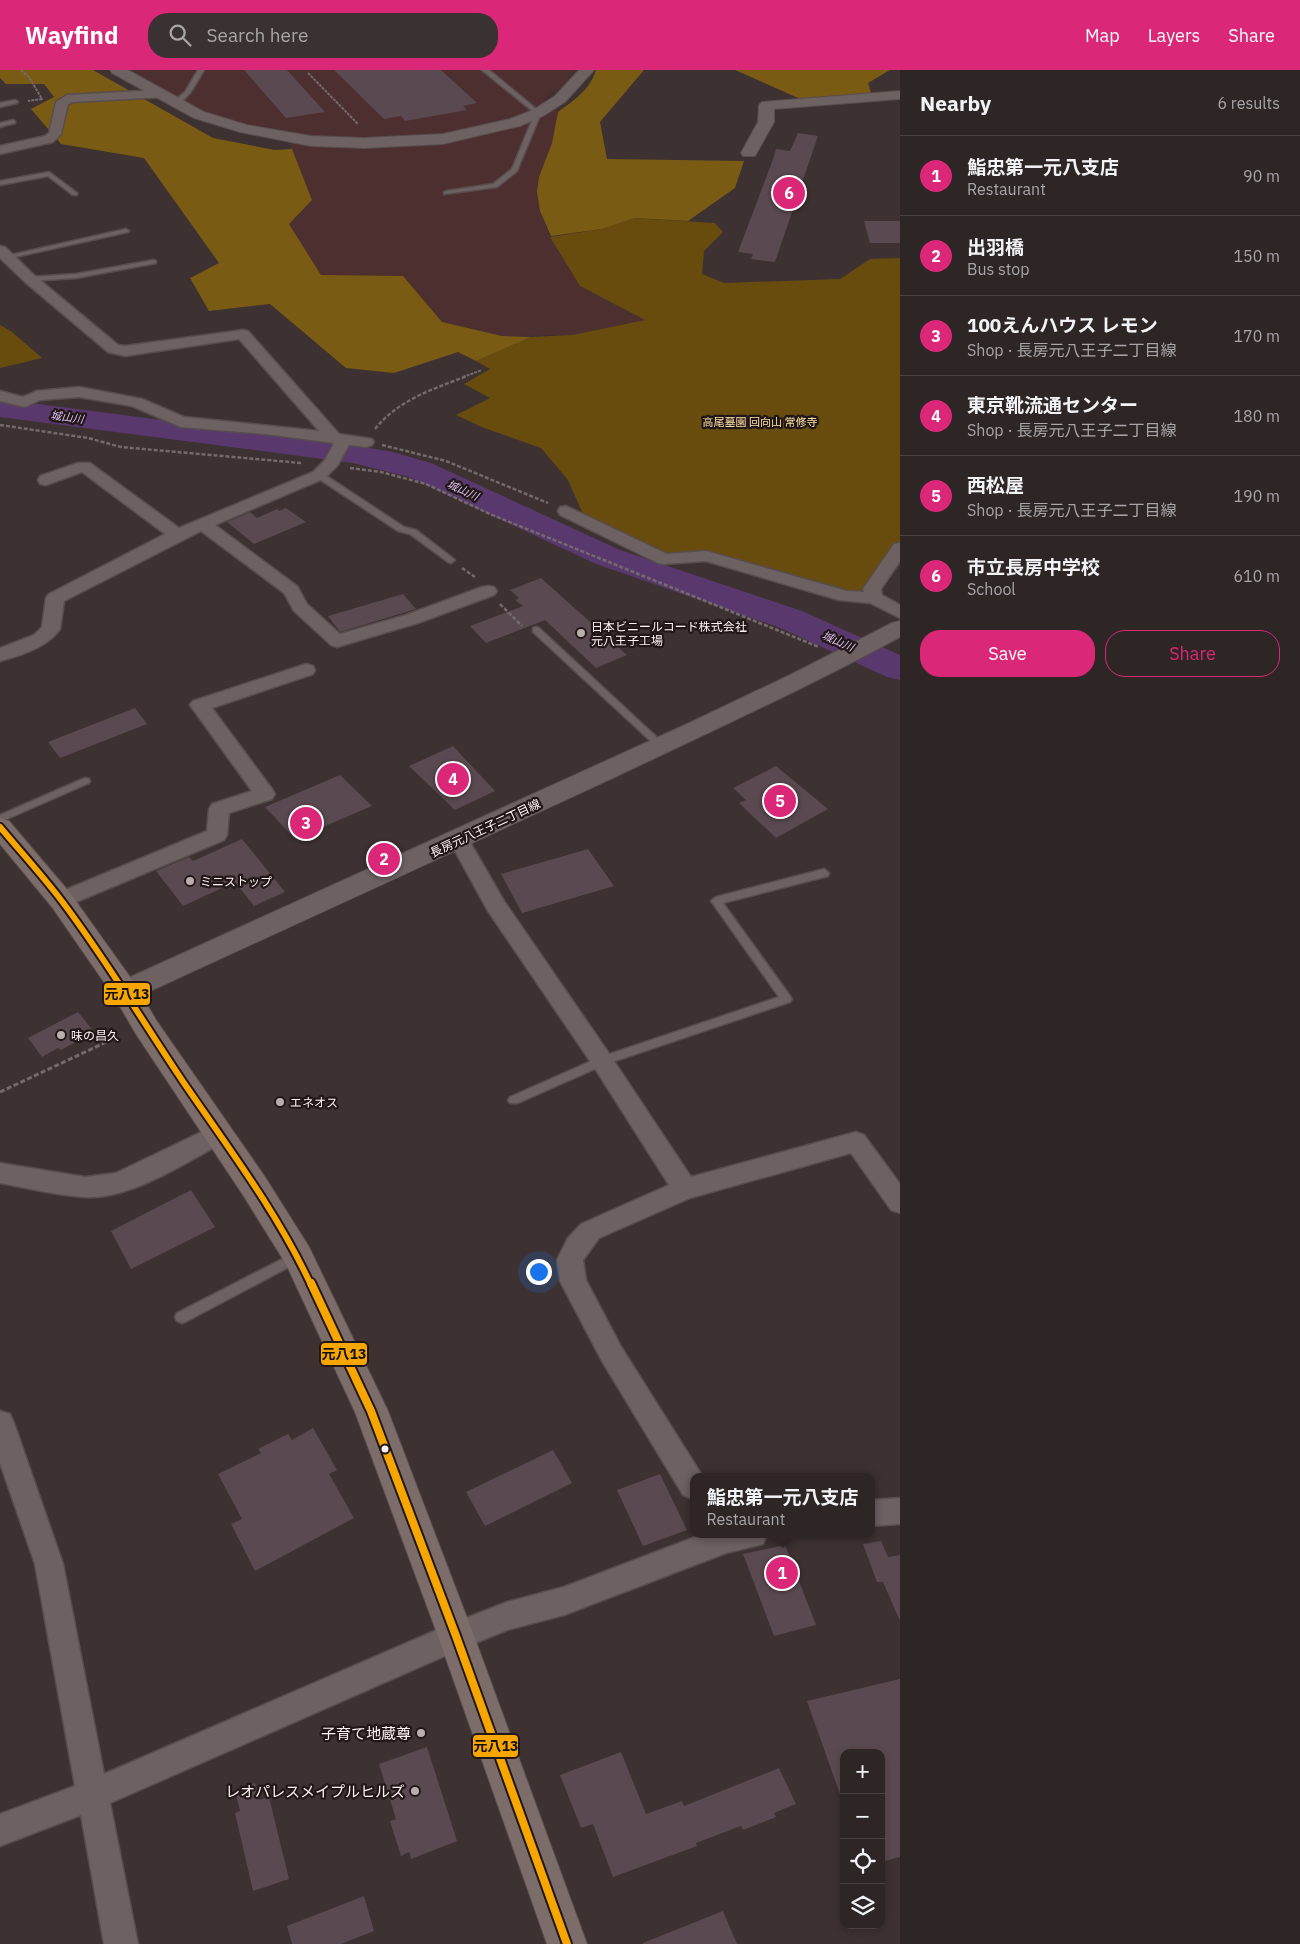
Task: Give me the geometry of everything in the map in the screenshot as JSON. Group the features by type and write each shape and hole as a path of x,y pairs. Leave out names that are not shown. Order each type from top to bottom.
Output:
{"main road":[{"path":"0,827 61,900 125,991 146,1027 298,1256 371,1411 456,1636 567,1944"}],"street":[{"path":"117,70 199,115 245,129 273,135 334,143 443,139 506,125 538,113 560,99 587,70"},
{"path":"0,150 49,139 54,134 62,102 71,98 159,94"},
{"path":"749,153 766,122 767,105 900,95"},
{"path":"2,254 114,349 125,351 243,334 339,440"},
{"path":"0,396 25,402 37,396 79,392 136,402 181,422 265,429 366,442"},
{"path":"0,655 40,639 51,629 55,598 177,535 327,468 339,440"},
{"path":"46,480 84,466 177,535"},
{"path":"566,511 664,559 706,556 846,596 874,598 900,614"},
{"path":"204,524 291,590 300,607 337,641 412,619 488,592"},
{"path":"874,598 872,589 900,548"},
{"name":"長房元八王子二丁目線","path":"125,991 459,840 660,746 831,654 892,632"},
{"path":"61,900 217,835 219,809 265,794 200,705 306,670"},
{"path":"459,840 496,906 602,1060 685,1189"},
{"path":"0,1173 85,1187 118,1183 141,1174 218,1134"},
{"path":"690,1481 611,1353 573,1281 570,1260 577,1246 590,1231 685,1189 856,1142 900,1203"},
{"path":"0,1424 49,1564 121,1944"},
{"path":"875,1513 900,1511"},
{"path":"0,1830 92,1795 456,1636 507,1616 564,1601 729,1538"}],"lane":[{"path":"176,102 187,93 201,70"},
{"path":"446,194 495,186 515,170 538,113 485,70"},
{"path":"0,105 15,102"},
{"path":"0,125 13,122"},
{"path":"0,183 49,174 75,194"},
{"path":"2,254 126,231"},
{"path":"30,279 76,276 154,262"},
{"path":"327,468 401,529 413,532 452,560"},
{"path":"536,630 660,746"},
{"path":"0,819 85,781"},
{"path":"514,1100 602,1060 786,999 716,901 824,873"},
{"path":"182,1317 298,1256"}],"path":[{"path":"15,102 42,99 29,77 21,70"},
{"path":"308,73 357,124 364,126"},
{"path":"482,370 403,402 387,412 366,442 413,451 455,463 566,511"},
{"path":"0,425 88,438 121,447 381,472 426,484 490,514 831,654"},
{"path":"0,1092 117,1037"}],"shaded area":[{"path":"0,70 93,70 213,138 275,150 292,149 312,200 289,224 321,275 403,276 442,322 502,336 531,337 476,361 458,352 394,373 346,368 270,304 209,311 190,278 219,263 144,158 61,144 31,109 54,97 44,84 6,84 0,78"},
{"path":"130,70 575,70 562,86 544,99 558,112 552,143 539,177 540,211 550,237 580,286 646,320 572,335 502,336 442,322 403,276 321,275 289,223 312,200 288,139 215,117"},
{"path":"596,70 644,70 600,122 607,159 744,161 735,188 688,221 634,218 602,229 551,236 540,211 537,192 539,177 552,143 558,112 586,89"},
{"path":"735,70 890,70 868,83 873,100 814,105"}],"green space":[{"name":"高尾墓園 回向山 常修寺","path":"632,218 715,223 723,232 704,251 702,274 724,283 840,279 870,259 900,258 900,548 862,597 783,573 706,553 662,555 587,523 568,480 541,448 484,428 456,415 490,398 464,384 490,369 476,361 531,337 572,335 645,320 580,286 550,237 602,229"},
{"path":"0,325 12,332 42,358 0,368"}],"building":[{"path":"244,70 287,70 325,112 286,118"},
{"path":"334,70 441,70 477,103 463,106 467,110 405,121 401,116 384,119"},
{"path":"798,133 818,136 775,262 751,259 753,254 738,252 776,149 790,151"},
{"path":"864,221 900,221 900,243 870,243"},
{"path":"286,508 306,522 254,544 227,522 250,512 257,518 277,509 279,511"},
{"name":"日本ビニールコード株式会社 元八王子工場","path":"541,578 627,655 596,668 545,620 486,643 470,626 523,606 515,600 519,598 510,590"},
{"path":"403,594 416,609 340,632 328,616"},
{"path":"135,708 147,724 60,758 48,742"},
{"path":"453,746 495,791 455,810 409,766"},
{"path":"776,766 828,809 776,838 739,803 746,800 733,788"},
{"path":"340,775 372,806 295,839 265,807"},
{"path":"242,839 285,892 254,906 235,882 183,906 156,871 189,857 193,861"},
{"path":"588,849 614,886 522,913 501,874"},
{"name":"味の昌久","path":"78,1012 94,1032 61,1050 58,1048 42,1057 28,1038"},
{"path":"191,1190 215,1227 131,1269 111,1231"},
{"path":"313,1428 337,1470 329,1474 354,1518 255,1571 231,1524 242,1519 218,1474 261,1453 258,1449 288,1434 292,1440"},
{"path":"553,1450 572,1483 485,1526 466,1492"},
{"path":"660,1474 687,1530 643,1546 617,1490"},
{"path":"881,1541 888,1557 900,1555 900,1621 883,1582 877,1582 863,1544"},
{"path":"785,1545 816,1625 774,1636 743,1554"},
{"path":"900,1679 900,1857 885,1861 885,1749 840,1749 840,1794 807,1701"},
{"name":"レオパレスメイプルヒルズ","path":"427,1747 457,1841 411,1859 409,1852 401,1856 390,1821 396,1819 379,1764"},
{"path":"621,1752 646,1814 682,1801 684,1806 779,1768 796,1804 774,1813 776,1817 743,1830 741,1826 696,1843 697,1846 613,1877 593,1824 581,1828 560,1775"},
{"path":"255,1783 259,1800 269,1797 289,1879 253,1891 235,1813 240,1811 235,1790"},
{"path":"364,1896 374,1931 341,1944 292,1944 287,1926"},
{"path":"723,1911 737,1944 643,1944 643,1943"}],"waterway":[{"name":"城山川","path":"0,408 353,454 393,462 420,470 608,557 790,619 900,669"}],"transit line":[{"name":"元八13","path":"0,827 61,900 125,991 146,1027 254,1186 298,1256 371,1411 456,1636 567,1944"}],"place":[{"name":"市立長房中学校","path":"789,193"},
{"name":"日本ビニールコード株式会社 元八王子工場","path":"581,633"},
{"name":"東京靴流通センター","path":"453,779"},
{"name":"西松屋","path":"780,801"},
{"name":"100えんハウス レモン","path":"306,823"},
{"name":"出羽橋","path":"384,859"},
{"name":"ミニストップ","path":"190,881"},
{"name":"味の昌久","path":"61,1035"},
{"name":"エネオス","path":"280,1102"},
{"name":"鮨忠第一元八支店","path":"782,1573"},
{"name":"子育て地蔵尊","path":"421,1733"},
{"name":"レオパレスメイプルヒルズ","path":"415,1791"}]}
